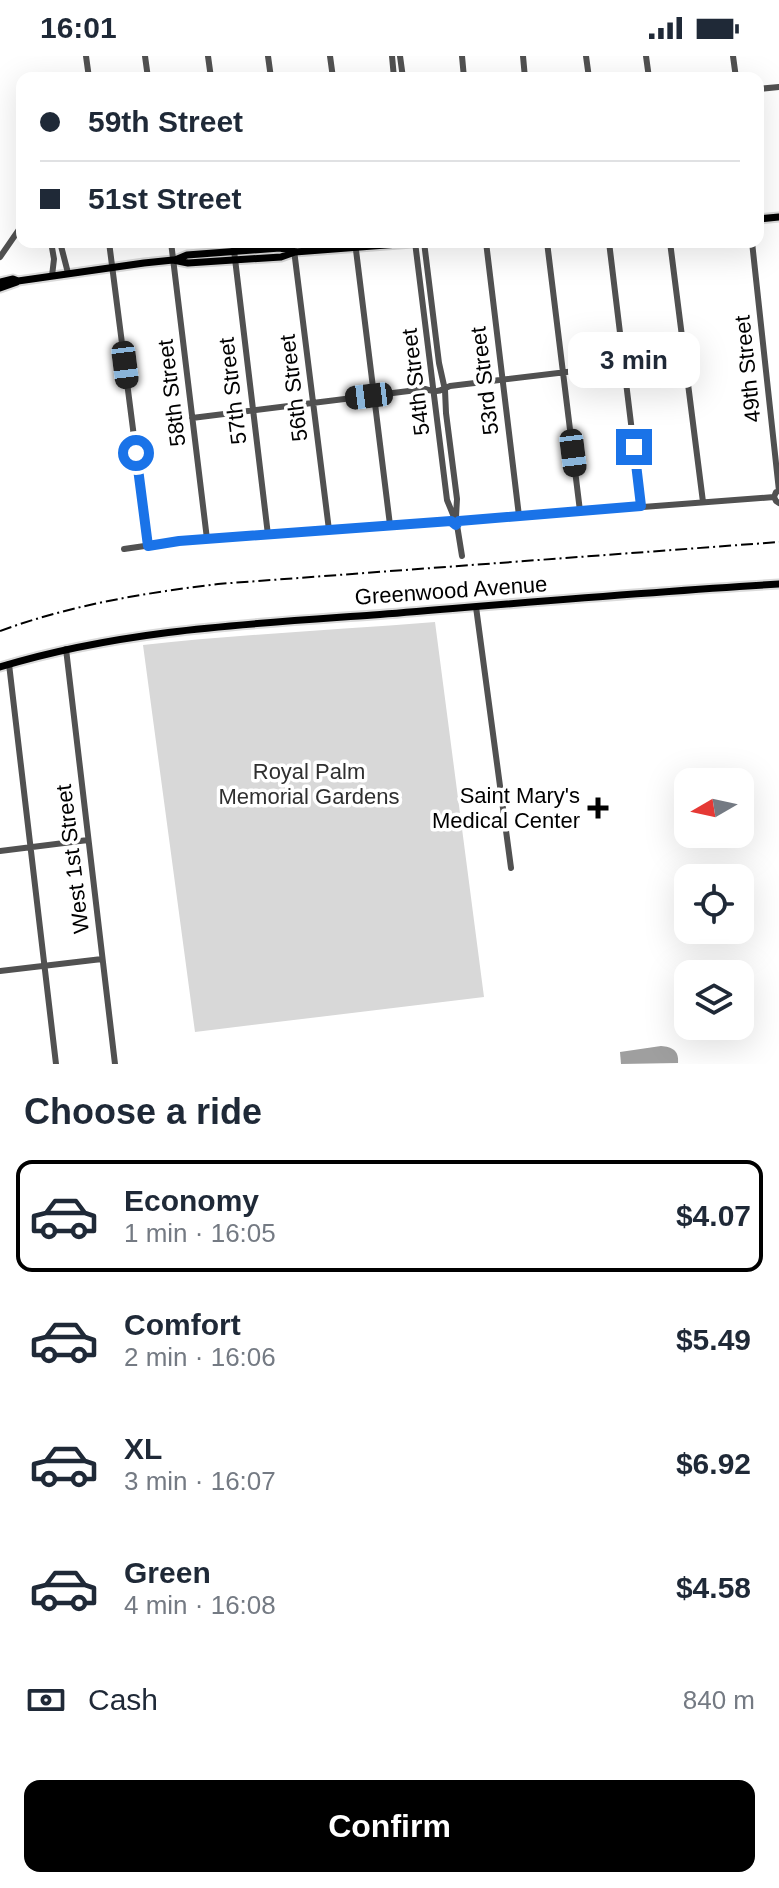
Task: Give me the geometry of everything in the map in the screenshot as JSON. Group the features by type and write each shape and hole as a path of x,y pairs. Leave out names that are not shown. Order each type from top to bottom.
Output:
{"main road":[{"path":"0,285 173,260 187,255 280,248 295,252 325,248"},
{"name":"Greenwood Avenue","path":"0,667 66,649 198,628 779,584"}],"street":[{"path":"0,257 16,236"},
{"path":"52,248 52,276"},
{"path":"62,248 68,273"},
{"path":"110,248 148,546"},
{"name":"58th Street","path":"172,248 207,539"},
{"name":"56th Street","path":"294,248 329,530"},
{"path":"356,248 390,525"},
{"name":"54th Street","path":"417,248 431,361 430,388 447,500 456,520"},
{"name":"54th Street","path":"425,248 439,363 445,386 462,556"},
{"name":"53rd Street","path":"487,248 519,516"},
{"path":"548,248 580,511"},
{"path":"610,248 641,506"},
{"path":"671,248 703,502"},
{"name":"49th Street","path":"752,248 777,497"},
{"name":"57th Street","path":"234,251 268,535"},
{"path":"192,418 684,358"},
{"path":"124,549 207,539 777,497"},
{"path":"476,607 511,868"},
{"name":"West 1st Street","path":"66,649 115,1064"},
{"path":"9,664 56,1064"},
{"path":"0,851 88,840"},
{"path":"0,971 102,959"}],"green space":[{"name":"Royal Palm Memorial Gardens","path":"435,622 484,997 195,1032 143,645"}],"shaded area":[{"path":"661,1046 674,1050 678,1063 621,1064 620,1052"}],"railway":[{"path":"0,631 108,601 218,584 779,542"}],"place":[{"name":"Saint Mary's Medical Center","path":"598,808"}],"route":[{"path":"136,453 148,546 390,525 451,521 456,525 459,521 641,506 634,447"}]}
